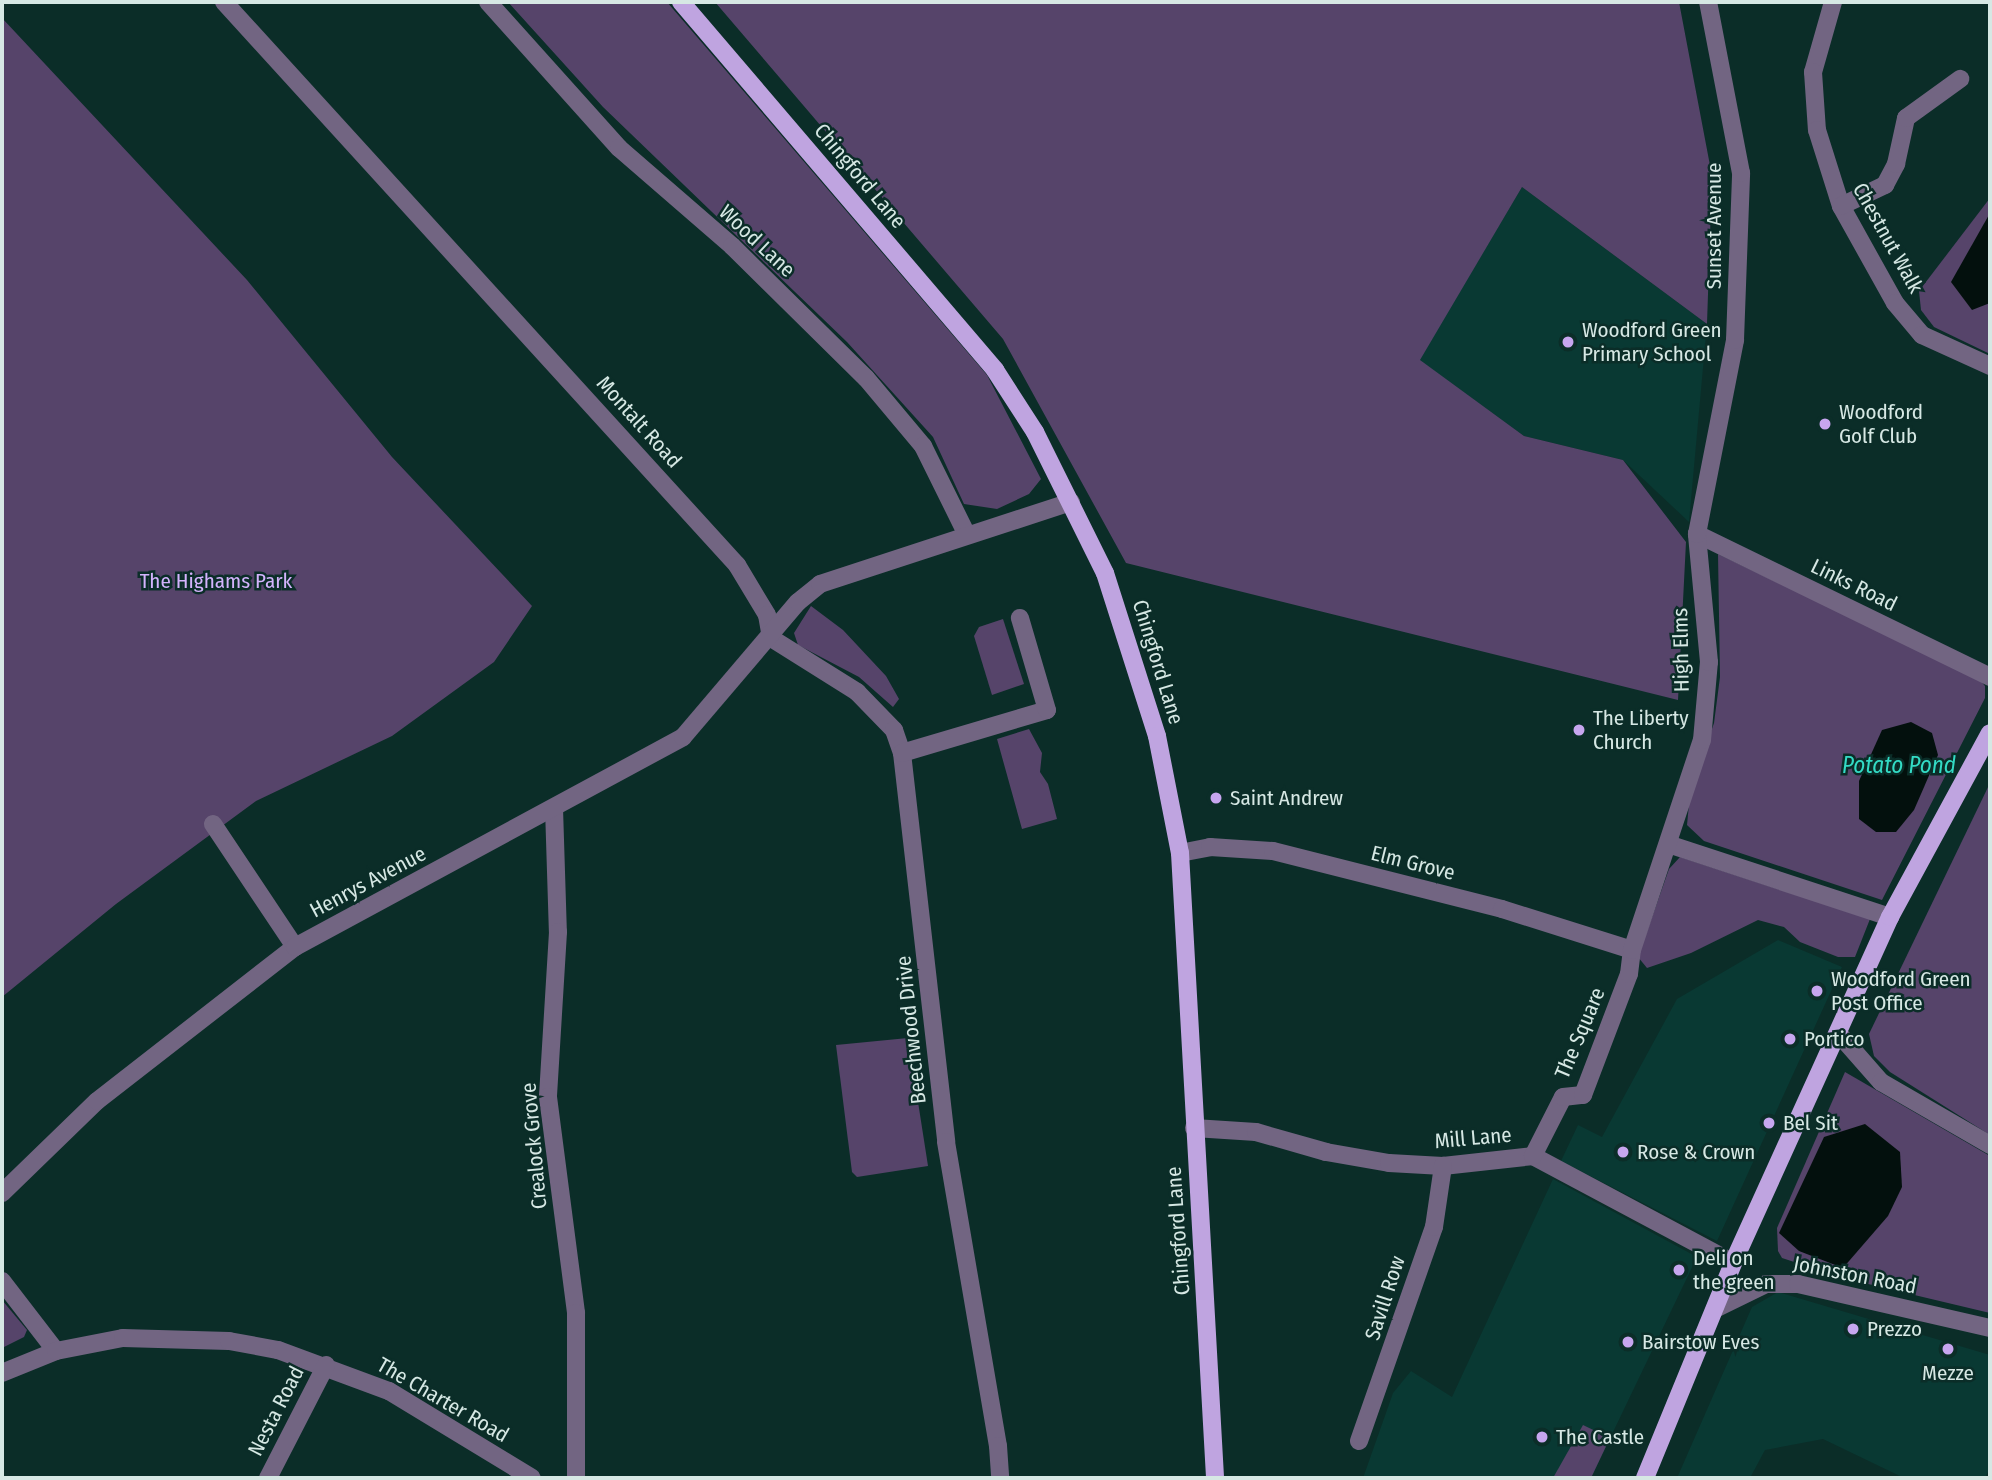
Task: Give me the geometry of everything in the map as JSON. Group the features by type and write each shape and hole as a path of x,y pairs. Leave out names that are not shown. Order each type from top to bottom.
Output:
{"main road":[{"name":"Chingford Lane","path":"681,2 995,370 1035,432 1096,550 1127,634 1160,747 1180,853 1215,1478"},
{"path":"1645,1478 1733,1264 1890,917 1990,733"}],"street":[{"name":"Montalt Road","path":"224,2 737,565 767,615 771,638"},
{"name":"Wood Lane","path":"488,2 619,148 732,246 866,378 923,446 967,535"},
{"name":"Sunset Avenue","path":"1697,534 1735,340 1741,173 1708,2"},
{"name":"Chestnut Walk","path":"1832,2 1813,72 1817,130 1841,206 1895,303 1922,335 1990,366"},
{"path":"1841,206 1885,185 1896,164 1906,118 1960,79"},
{"path":"771,638 798,602 820,584 1071,502"},
{"name":"Links Road","path":"1697,534 1990,677"},
{"name":"High Elms","path":"1632,950 1702,740 1709,662 1697,534"},
{"path":"902,752 1047,710 1020,618"},
{"name":"Beechwood Drive","path":"771,638 857,692 894,730 902,752 946,1142 998,1447 1000,1478"},
{"name":"Henrys Avenue","path":"2,1193 97,1101 295,947 683,737 771,638"},
{"name":"Crealock Grove","path":"554,808 558,932 548,1097 576,1313 576,1478"},
{"path":"213,824 295,947"},
{"path":"1668,844 1890,917"},
{"name":"Elm Grove","path":"1180,853 1210,847 1273,851 1502,909 1632,950"},
{"name":"The Square","path":"1533,1156 1563,1097 1583,1095 1629,974 1632,950"},
{"path":"1838,1033 1881,1082 1990,1145"},
{"name":"Mill Lane","path":"1194,1128 1256,1132 1326,1152 1443,1166 1533,1156 1733,1264"},
{"name":"Savill Row","path":"1359,1441 1441,1204 1443,1166"},
{"path":"2,1281 56,1351"},
{"name":"Johnston Road","path":"1715,1309 1766,1284 1798,1284 1990,1328"},
{"name":"The Charter Road","path":"2,1373 56,1351 123,1338 229,1341 326,1365 389,1391 532,1478"},
{"name":"Nesta Road","path":"268,1478 326,1365"}],"shaded area":[{"name":"Woodford Green Primary School","path":"1522,187 1707,324 1689,522 1623,460 1524,436 1419,360"},
{"path":"1778,940 1842,967 1717,1241 1561,1161 1578,1125 1602,1137 1677,999"},
{"path":"1553,1179 1697,1257 1591,1478 1363,1478 1393,1393 1411,1371 1452,1397"},
{"path":"1778,1292 1990,1355 1990,1468 1985,1478 1904,1478 1823,1439 1765,1450 1750,1478 1677,1478 1752,1307"}],"green space":[{"path":"508,2 667,2 987,375 1041,479 1029,494 997,509 964,504 933,437 847,342 603,107"},
{"path":"715,2 1679,2 1712,176 1707,324 1522,187 1420,360 1524,436 1623,460 1686,542 1678,700 1126,563 1003,339"},
{"name":"The Highams Park","path":"2,18 247,280 392,457 532,606 494,662 392,736 256,801 116,904 2,997"},
{"path":"1990,198 1990,354 1934,327 1921,310 1919,291"},
{"path":"1718,554 1979,679 1985,686 1985,698 1882,900 1704,841 1687,825 1690,794 1714,723 1720,677"},
{"path":"811,606 843,630 886,676 899,699 893,707 859,677 798,645 794,633"},
{"path":"1003,619 1024,684 992,695 974,636 979,627"},
{"path":"1029,729 1042,753 1040,772 1048,784 1057,819 1022,829 997,739"},
{"path":"1990,783 1990,1135 1890,1072 1874,1056 1869,1034"},
{"path":"1680,857 1870,919 1855,957 1838,957 1800,942 1784,927 1758,920 1691,953 1647,968 1638,957 1669,869"},
{"path":"908,1038 928,1166 857,1177 852,1172 836,1045"},
{"path":"1845,1072 1990,1156 1990,1313 1843,1278 1782,1258 1778,1251 1777,1228"},
{"path":"2,1300 27,1330 24,1337 2,1348"},
{"path":"1583,1425 1610,1438 1591,1478 1553,1478"}],"water":[{"path":"1990,213 1990,303 1972,310 1951,282"},
{"name":"Potato Pond","path":"1911,722 1932,733 1938,755 1914,810 1896,832 1876,832 1859,819 1859,781 1882,730"},
{"path":"1865,1124 1900,1152 1902,1187 1888,1216 1843,1268 1799,1251 1779,1233 1824,1137"}],"place":[{"name":"Woodford Green Primary School","path":"1568,342"},
{"name":"Woodford Golf Club","path":"1825,424"},
{"name":"The Liberty Church","path":"1579,730"},
{"name":"Saint Andrew","path":"1216,798"},
{"name":"Woodford Green Post Office","path":"1817,991"},
{"name":"Portico","path":"1790,1039"},
{"name":"Bel Sit","path":"1769,1123"},
{"name":"Rose & Crown","path":"1623,1152"},
{"name":"Deli on the green","path":"1679,1270"},
{"name":"Prezzo","path":"1853,1329"},
{"name":"Bairstow Eves","path":"1628,1342"},
{"name":"Mezze","path":"1948,1349"},
{"name":"The Castle","path":"1542,1437"}]}
